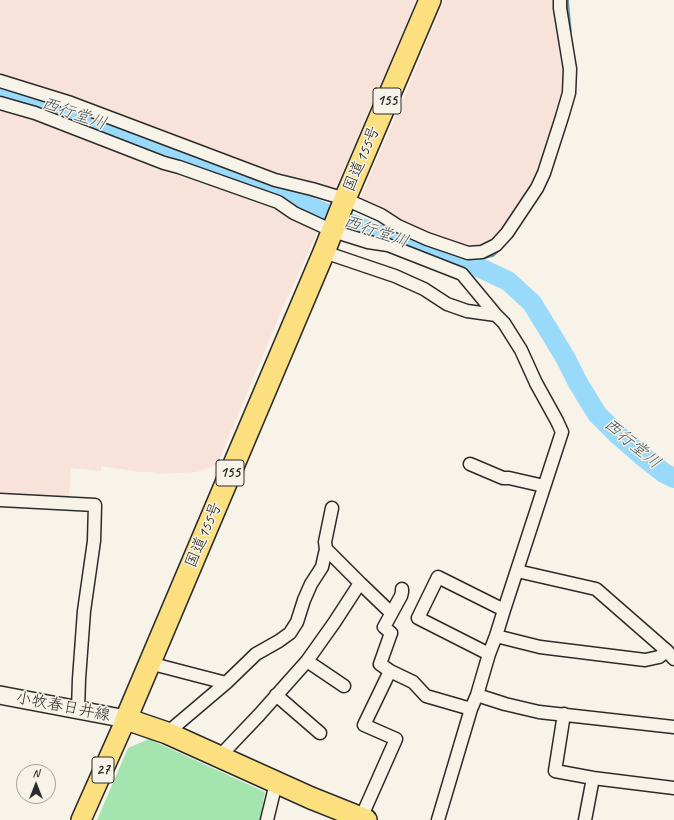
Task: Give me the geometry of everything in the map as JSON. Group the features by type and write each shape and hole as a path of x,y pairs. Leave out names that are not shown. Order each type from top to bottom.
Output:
{"highway":[{"name":"国道155号","path":"126,719 334,229 344,200 430,0"},
{"path":"126,719 167,733 276,783 364,819"}],"main road":[{"name":"小牧春日井線","path":"0,695 126,719"},
{"name":"27","path":"81,820 126,719"}],"street":[{"path":"0,81 71,103 275,180 312,189 344,200 381,215 398,226 468,253 482,252 496,245 507,232 537,188 544,173 562,117 569,93 570,69 560,0"},
{"path":"0,103 35,113 164,163 278,202 294,213 334,229 368,242 388,245 462,274 504,323 521,350 562,432 477,695 471,708 438,820"},
{"path":"324,252 394,276 424,289 447,304 467,311 496,315"},
{"path":"470,464 503,478 544,486"},
{"path":"0,500 95,505 94,541 84,612 78,679 78,710"},
{"path":"167,733 226,683 256,654 290,633 297,622 311,584 322,567 326,549 325,542 332,508"},
{"path":"326,549 387,609"},
{"path":"517,571 596,590 670,655"},
{"path":"489,654 418,618 438,576 504,610"},
{"path":"219,757 307,661 360,583"},
{"path":"402,589 401,596 384,627 391,633 380,664 390,671 413,682 426,696 471,708"},
{"path":"496,636 540,647 645,660 670,655"},
{"path":"307,661 344,686"},
{"path":"149,663 226,683"},
{"path":"364,819 396,739 364,724 390,671"},
{"path":"276,695 320,732"},
{"path":"477,695 504,704 539,712 674,727"},
{"path":"564,714 555,771 594,778 674,788"},
{"path":"585,820 594,778"},
{"path":"267,820 276,783"}],"shaded area":[{"path":"0,0 415,0 409,18 334,192 308,186 0,79"},
{"path":"444,0 558,0 567,85 535,186 495,243 467,250 427,237 359,201"},
{"path":"0,106 283,210 317,229 318,231 285,302 217,465 197,472 157,474 153,472 140,472 101,466 101,471 71,468 69,498 0,497"}],"green space":[{"path":"149,739 265,792 260,820 97,820 128,748"}],"waterway":[{"path":"567,0 570,31"},
{"name":"西行堂川","path":"0,90 42,101 78,114 150,145 194,160 364,229 421,250 476,266 508,281 532,303 597,414 641,455 664,473 674,478"},
{"path":"465,262 493,255 499,249"}]}
